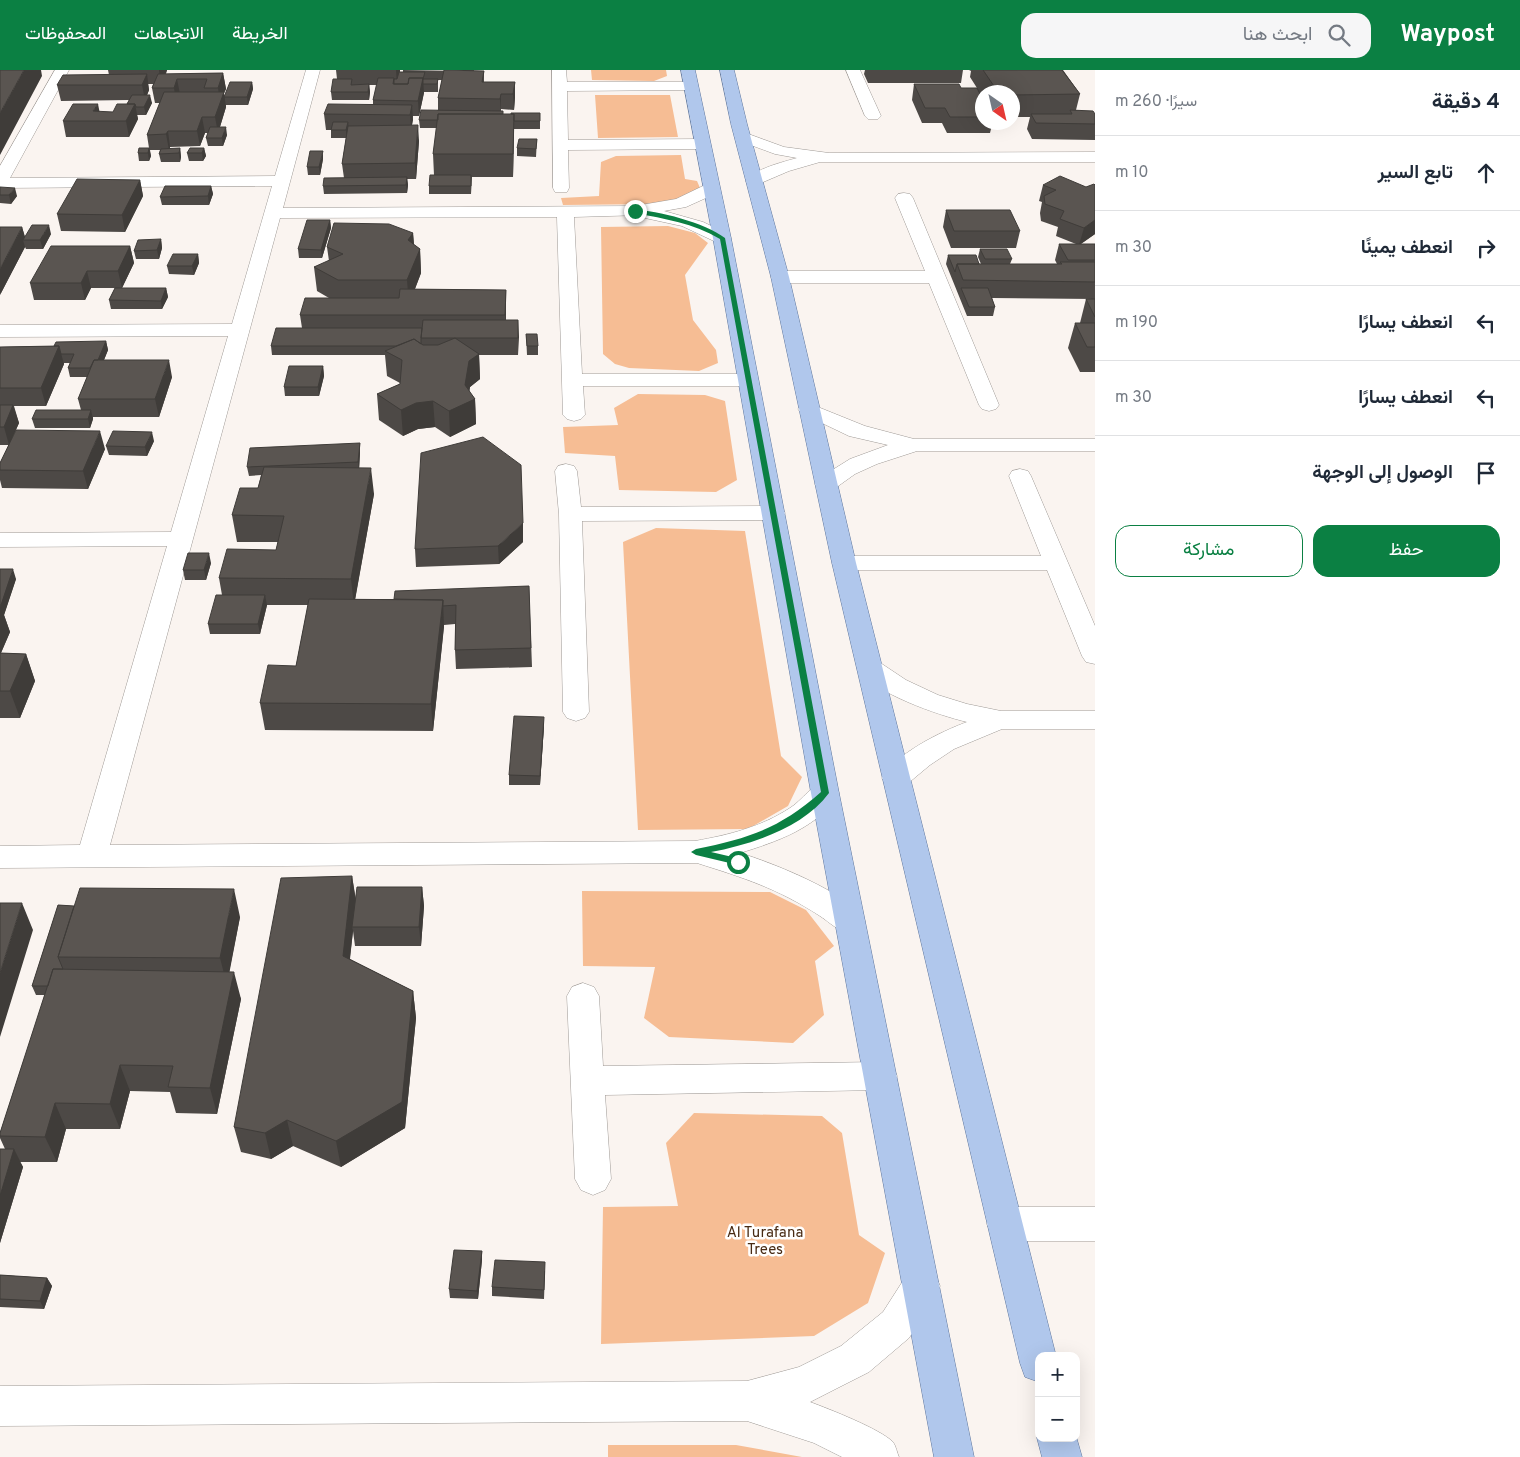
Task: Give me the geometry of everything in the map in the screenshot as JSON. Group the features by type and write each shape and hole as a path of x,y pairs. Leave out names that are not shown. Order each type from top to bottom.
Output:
{"main road":[{"path":"727,70 734,124 754,181 780,277 808,409 844,563 1036,1352"},
{"path":"689,78 722,238 825,793 954,1457"},
{"path":"1058,1442 1062,1457"}],"street":[{"path":"62,70 0,182 282,181"},
{"path":"44,71 62,70"},
{"path":"92,856 313,70"},
{"path":"559,70 561,188"},
{"path":"853,70 873,116"},
{"path":"560,86 689,78"},
{"path":"734,124 781,150 830,158 1095,158"},
{"path":"560,145 702,144"},
{"path":"754,181 786,166 830,158"},
{"path":"273,213 635,211 680,203 698,197 711,189"},
{"path":"904,198 989,405"},
{"path":"565,211 574,415"},
{"path":"635,211 684,220 705,228 722,238"},
{"path":"780,277 936,277"},
{"path":"0,331 240,330"},
{"path":"573,380 748,380"},
{"path":"808,409 857,431 917,445"},
{"path":"826,484 843,470 864,459 917,445 1095,445"},
{"path":"566,471 570,514 576,712"},
{"path":"1020,476 1095,656"},
{"path":"570,514 774,513"},
{"path":"0,540 181,540"},
{"path":"844,563 1056,563"},
{"path":"870,668 897,686 964,712 1001,720 1095,720"},
{"path":"896,778 917,759 942,743 970,730 1001,720"},
{"path":"0,856 696,852 735,844 770,831 802,814 825,793"},
{"path":"696,852 738,862 778,877 816,897 850,921"},
{"path":"583,996 593,1179"},
{"path":"588,1081 880,1076"},
{"path":"1004,1224 1095,1224"},
{"path":"0,1406 747,1401 804,1385 855,1359 896,1325 921,1286"},
{"path":"747,1401 808,1419 867,1448 879,1457"}],"green space":[{"path":"591,70 666,70 667,76 654,81 592,80"},
{"path":"595,95 670,95 678,137 598,138"},
{"path":"681,155 685,179 697,181 700,188 681,199 659,204 563,205 561,198 599,196 601,162 616,156"},
{"path":"668,226 695,233 708,243 685,275 693,320 716,350 718,363 699,371 629,368 615,364 603,354 601,227"},
{"path":"638,394 705,395 725,401 737,480 716,492 619,490 615,456 565,453 563,427 618,425 614,408"},
{"path":"656,528 745,531 781,756 802,777 788,806 748,829 638,830 623,542"},
{"path":"582,891 770,892 806,910 834,946 815,961 824,1015 793,1043 669,1037 644,1018 655,967 583,966"},
{"name":"Al Turafana Trees","path":"694,1113 822,1116 842,1133 859,1235 885,1253 868,1303 814,1336 601,1344 603,1207 678,1206 666,1143"},
{"path":"608,1445 736,1445 802,1457 608,1457"}],"building":[{"path":"0,70 24,70 0,113"},
{"path":"444,70 484,71 482,82 515,82 513,94 501,94 500,99 438,98"},
{"path":"983,70 1062,70 1080,94 1020,95 1020,85 993,85"},
{"path":"399,72 425,72 423,79 409,78 408,84 394,84 394,79 397,79"},
{"path":"223,73 218,88 204,88 207,79 177,79 174,88 152,88 158,74"},
{"path":"147,74 142,85 57,85 63,75"},
{"path":"378,78 394,78 393,84 408,84 409,78 423,78 418,101 373,100"},
{"path":"333,79 352,79 351,85 369,84 368,92 331,92"},
{"path":"423,79 438,79 437,84 423,84"},
{"path":"230,82 252,82 247,97 224,97"},
{"path":"914,84 959,84 961,88 975,88 975,117 950,117 945,108 925,108"},
{"path":"164,92 224,92 215,117 202,117 197,131 168,131 166,134 147,135"},
{"path":"132,95 150,95 144,107 136,107 135,104 127,104"},
{"path":"73,104 98,104 93,111 113,112 117,104 135,104 126,121 63,121"},
{"path":"328,104 412,105 410,115 324,114"},
{"path":"421,110 503,111 503,114 438,114 438,120 419,120"},
{"path":"1070,110 1093,111 1095,114 1095,124 1036,123 1031,114 1072,114"},
{"path":"511,113 540,113 540,121 514,121 514,114"},
{"path":"438,114 514,114 513,154 433,154"},
{"path":"333,122 348,122 346,130 331,130"},
{"path":"418,125 415,163 342,164 348,126"},
{"path":"210,127 226,127 222,138 206,138"},
{"path":"519,139 537,139 536,149 517,148"},
{"path":"139,148 149,148 148,153 138,153"},
{"path":"180,148 179,153 159,154 161,149"},
{"path":"190,148 204,148 202,153 187,153"},
{"path":"310,151 323,151 319,167 307,167"},
{"path":"430,175 471,175 471,186 429,186"},
{"path":"1060,176 1086,187 1095,185 1095,220 1084,228 1060,219 1064,211 1045,204 1044,196 1056,190 1043,185"},
{"path":"407,177 406,185 323,186 324,178"},
{"path":"77,179 140,180 122,215 57,214"},
{"path":"165,186 211,186 208,196 160,197"},
{"path":"0,187 15,188 9,195 0,195"},
{"path":"946,210 1010,210 1020,231 954,231"},
{"path":"307,220 330,220 321,250 298,249"},
{"path":"334,223 389,224 413,233 408,240 420,249 407,280 338,280 314,267 343,254 327,247"},
{"path":"32,225 49,225 40,240 23,240"},
{"path":"0,227 22,227 0,269"},
{"path":"161,239 157,250 134,251 138,240"},
{"path":"1059,244 1095,244 1095,260 1068,260"},
{"path":"51,246 130,246 118,271 87,271 81,283 30,283"},
{"path":"980,249 1007,249 1012,259 985,259"},
{"path":"173,254 198,254 192,266 167,266"},
{"path":"948,255 976,255 979,264 957,264 955,272"},
{"path":"1060,262 1095,262 1095,282 963,280 957,264 1062,264"},
{"path":"115,288 166,288 161,301 109,300"},
{"path":"961,288 988,288 995,307 969,307"},
{"path":"400,289 506,290 505,315 300,315 305,298 399,298"},
{"path":"1086,299 1095,299 1095,317"},
{"path":"423,320 518,320 518,338 421,338"},
{"path":"1075,323 1095,323 1095,347 1087,347"},
{"path":"276,328 422,328 421,344 414,339 396,346 271,346"},
{"path":"526,334 537,334 538,346 527,346"},
{"path":"455,338 479,354 469,361 465,385 475,399 449,411 433,401 416,403 401,410 377,394 400,384 402,360 385,351 414,339 423,345 438,345"},
{"path":"106,341 98,360 94,360 90,368 68,368 74,354 61,354 59,346 54,346 56,342"},
{"path":"59,346 41,388 0,388 0,347"},
{"path":"94,360 169,360 155,399 78,399"},
{"path":"289,366 323,366 318,387 284,387"},
{"path":"0,405 13,405 4,427 0,427"},
{"path":"36,410 91,410 88,419 32,419"},
{"path":"16,430 100,431 83,471 0,470 0,463"},
{"path":"113,431 152,432 145,447 106,446"},
{"path":"483,437 521,465 523,523 498,546 415,549 421,453"},
{"path":"360,443 358,462 247,467 250,448"},
{"path":"264,467 371,468 351,579 219,578 227,549 276,550 284,516 232,515 240,488 258,488"},
{"path":"188,553 209,553 204,570 183,570"},
{"path":"0,569 13,569 1,605 0,605"},
{"path":"529,586 531,648 455,650 456,605 443,606 443,600 394,599 395,591"},
{"path":"216,595 265,595 258,624 208,624"},
{"path":"309,599 443,600 431,704 260,703 268,665 296,666"},
{"path":"0,653 26,654 10,691 0,691"},
{"path":"514,716 544,717 540,776 509,775"},
{"path":"352,876 343,956 413,991 402,1102 336,1141 287,1120 265,1133 234,1127 281,878"},
{"path":"357,887 422,887 419,927 352,927"},
{"path":"80,888 234,889 220,958 58,957"},
{"path":"0,903 22,903 0,973"},
{"path":"58,905 74,906 58,957 63,969 53,969 48,986 32,986"},
{"path":"53,969 234,972 210,1088 168,1087 173,1066 120,1065 110,1104 55,1103 45,1137 0,1136"},
{"path":"0,1149 14,1149 0,1196"},
{"path":"454,1250 482,1251 477,1291 449,1289"},
{"path":"495,1260 545,1262 544,1290 492,1287"},
{"path":"0,1275 47,1278 40,1301 0,1299"}],"route":[{"path":"635,211 684,220 705,228 722,238 825,793 802,814 770,831 735,844 696,852 738,862"}]}
